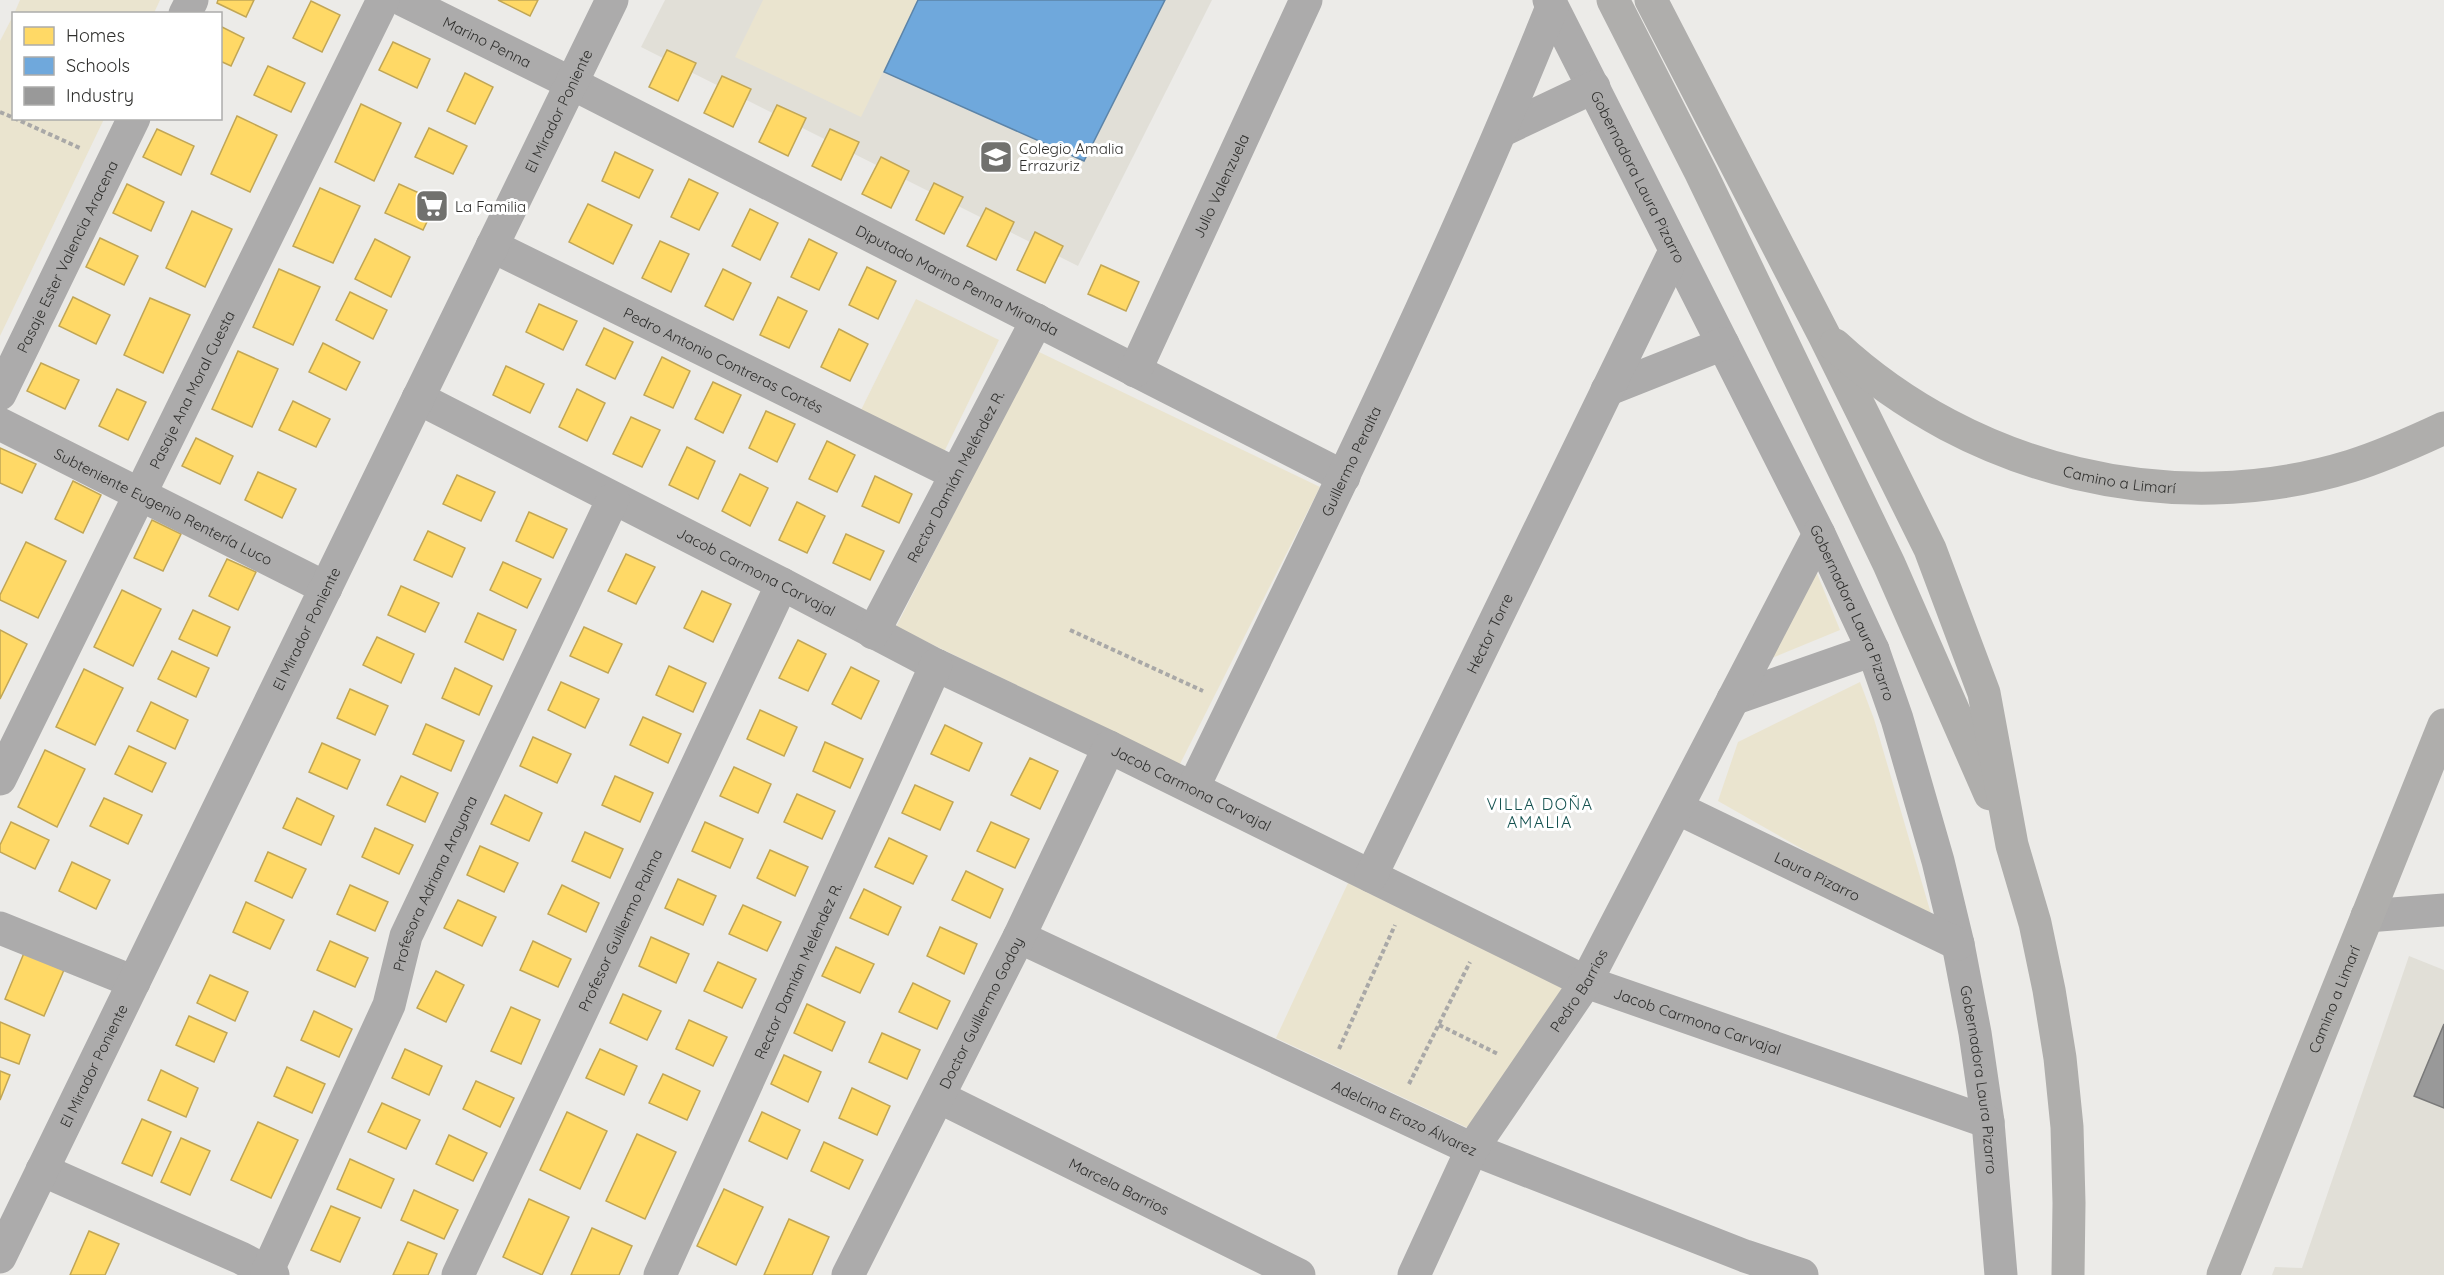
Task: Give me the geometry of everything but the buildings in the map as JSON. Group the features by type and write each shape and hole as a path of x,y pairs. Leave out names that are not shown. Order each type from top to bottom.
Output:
{"main road":[{"path":"1613,0 1701,173 1888,564 2013,845"},
{"path":"1651,0 1824,335 1930,549 1984,693 2013,845 2035,923 2049,990 2060,1058 2067,1127 2068,1275"},
{"path":"1701,173 1824,335"},
{"name":"Camino a Limarí","path":"1824,335 1892,391 1936,420 1984,444 2033,462 2074,473 2137,485 2191,488 2244,486 2298,478 2350,466 2401,448 2444,428"},
{"name":"Camino a Limarí","path":"2223,1275 2367,916 2440,748"}],"street":[{"name":"Pasaje Ana Moral Cuesta","path":"0,779 383,0"},
{"name":"Marino Penna","path":"403,0 572,83"},
{"name":"El Mirador Poniente","path":"0,1257 612,0"},
{"name":"Julio Valenzuela","path":"1135,371 1306,0"},
{"name":"Gobernadora Laura Pizarro","path":"1551,3 1819,534 1873,650 1898,719 1919,789 1958,944 1975,1033 1988,1122 2001,1275"},
{"name":"Guillermo Peralta","path":"1193,788 1344,477 1503,130 1551,3"},
{"name":"Diputado Marino Penna Miranda","path":"572,83 1344,477"},
{"path":"1503,130 1594,87"},
{"name":"Pasaje Ester Valencia Aracena","path":"0,394 133,120"},
{"name":"Pedro Antonio Contreras Cortés","path":"492,246 956,474"},
{"name":"Héctor Torre","path":"1371,876 1675,251"},
{"name":"Rector Damián Meléndez R.","path":"873,633 1036,320"},
{"path":"1607,390 1723,344"},
{"name":"Jacob Carmona Carvajal","path":"418,398 936,665 1109,747 1586,982 1988,1122"},
{"name":"Subteniente Eugenio Rentería Luco","path":"0,424 326,588"},
{"name":"Profesora Adriana Arayana","path":"254,1270 389,1005 406,936 612,499"},
{"name":"Pedro Barrios","path":"1414,1275 1472,1149 1586,982 1819,534"},
{"name":"Profesor Guillermo Palma","path":"458,1275 782,584"},
{"path":"1733,699 1873,650"},
{"name":"Rector Damián Meléndez R.","path":"660,1275 936,665"},
{"name":"Doctor Guillermo Godoy","path":"848,1275 1019,937 1109,747"},
{"name":"Laura Pizarro","path":"1677,808 1958,944"},
{"path":"2367,916 2444,910"},
{"path":"0,928 134,982"},
{"name":"Adelcina Erazo Álvarez","path":"1019,937 1472,1149 1745,1256 1802,1275"},
{"name":"Marcela Barrios","path":"939,1097 1299,1275"},
{"path":"42,1170 254,1270"}],"path":[{"path":"18,120 113,163"},
{"path":"1070,630 1233,705"},
{"path":"1337,1054 1409,894"},
{"path":"1408,1087 1484,932"},
{"path":"1439,1025 1527,1068"}],"shaded area":[{"path":"20,0 160,0 154,12 15,12"},
{"name":"Colegio Amalia Errazuriz","path":"665,0 1212,0 1078,266 641,47"},
{"path":"763,0 918,0 861,117 735,57"},
{"path":"12,18 12,120 104,120 0,336 0,41"},
{"path":"916,299 999,340 944,452 861,410"},
{"path":"1037,351 1320,487 1180,764 896,627"},
{"path":"1814,566 1840,630 1772,658"},
{"path":"1860,682 1874,719 1934,924 1718,801 1738,742"},
{"path":"1348,883 1563,987 1468,1128 1276,1038"},
{"path":"2409,956 2444,970 2444,1275 2272,1275 2275,1267 2302,1268"}],"place":[{"name":"Colegio Amalia Errazuriz","path":"996,157"},
{"name":"La Familia","path":"432,206"}],"district":[{"name":"VILLA DOÑA AMALIA","path":"1540,813"}]}
